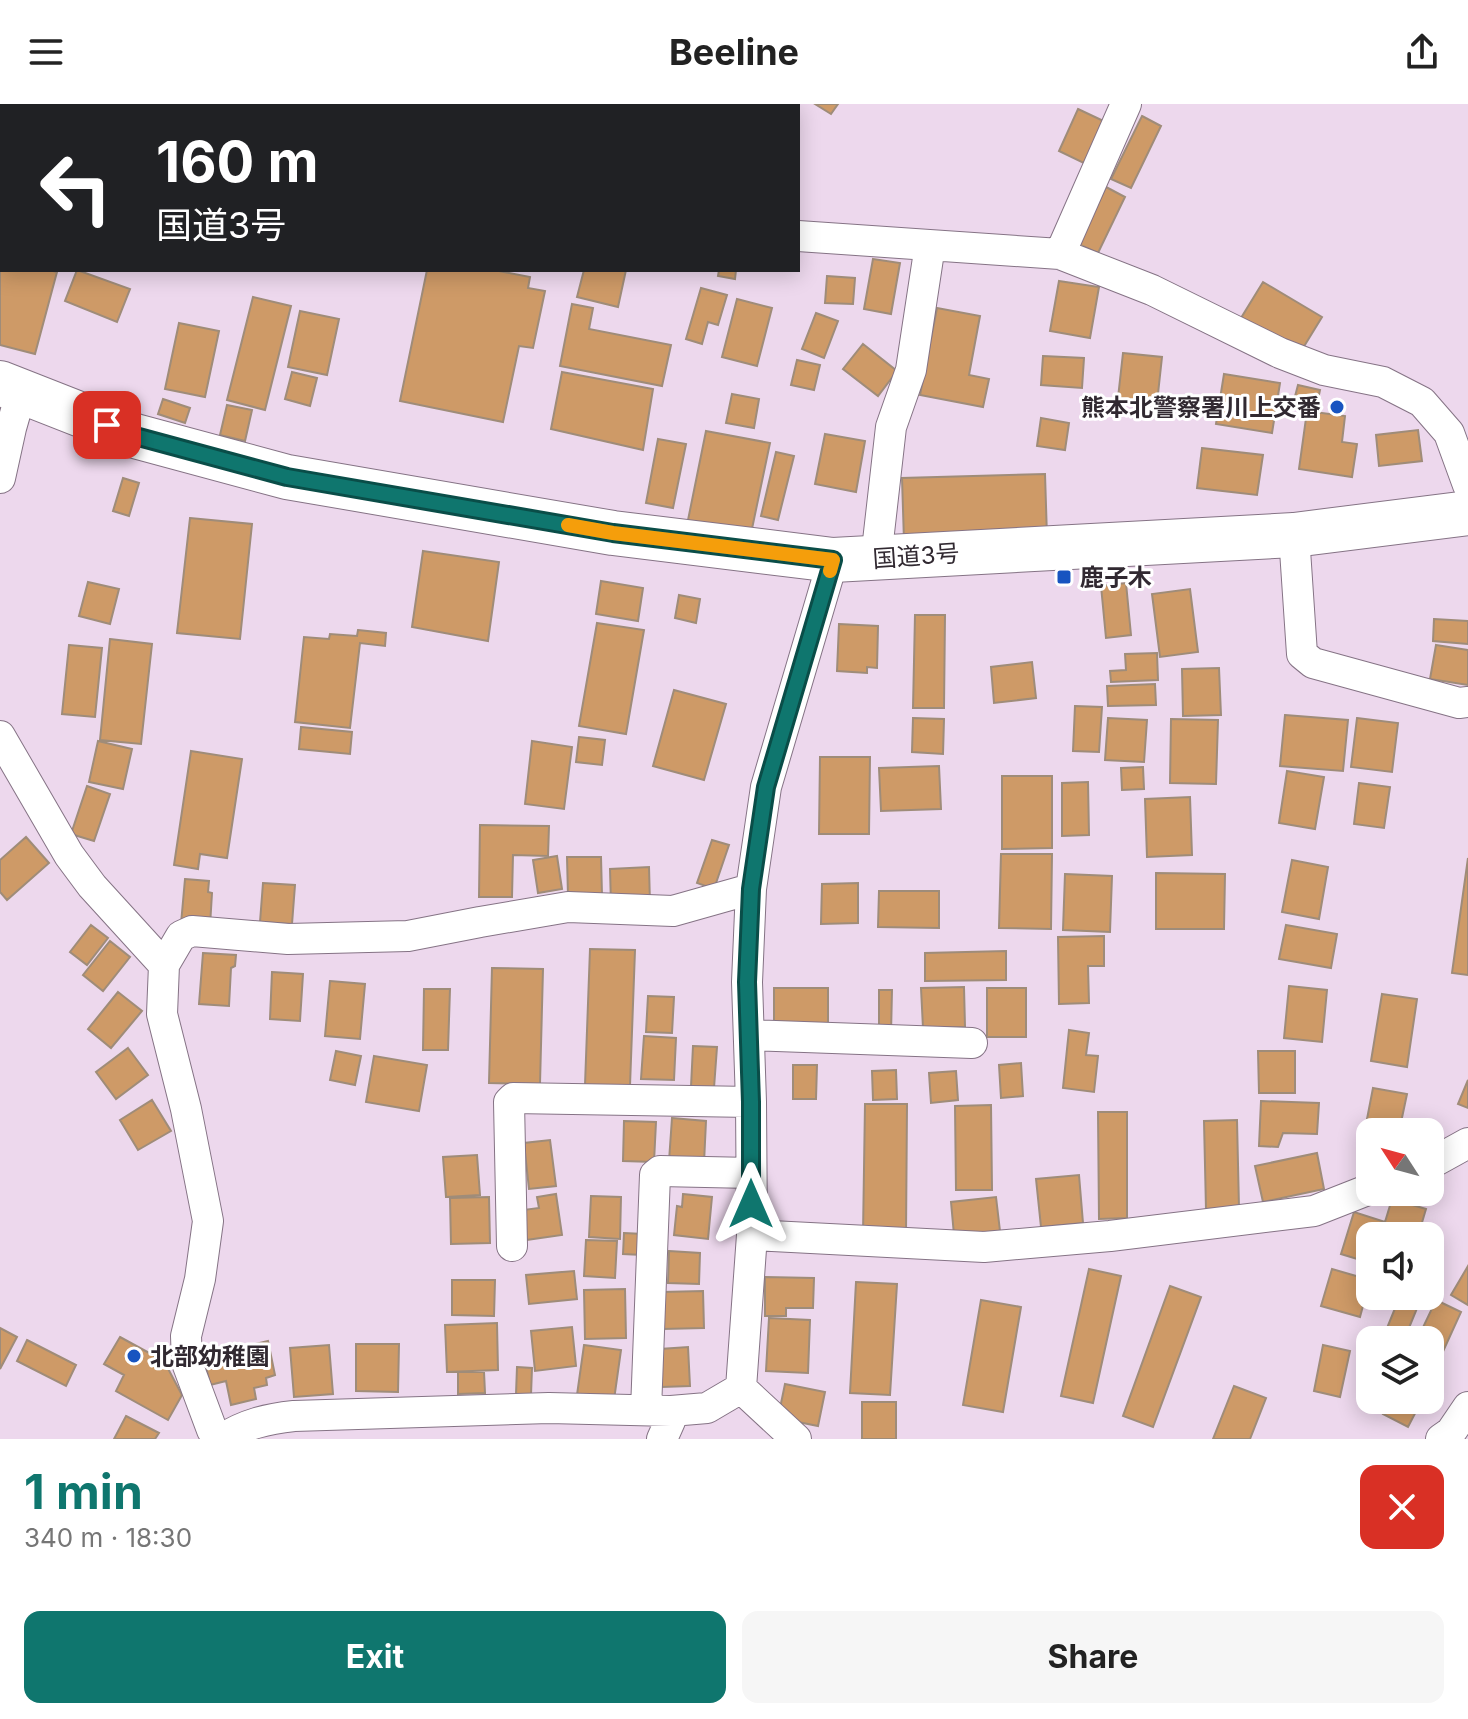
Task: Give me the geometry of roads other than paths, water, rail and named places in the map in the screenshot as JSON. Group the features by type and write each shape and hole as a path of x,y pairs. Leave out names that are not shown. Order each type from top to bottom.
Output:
{"highway":[{"name":"国道3号","path":"11,388 135,436 287,477 613,533 833,560 1294,535 1468,513"}],"street":[{"path":"1060,254 1126,104"},
{"path":"800,236 1060,254 1152,290 1280,353 1324,370 1383,382 1422,402 1449,433 1468,485"},
{"path":"876,559 891,427 911,370 930,245"},
{"path":"0,478 11,428 11,388"},
{"path":"1294,535 1302,654 1313,663 1459,703 1468,702"},
{"path":"741,1388 752,1235 747,982 751,889 766,787 833,560"},
{"path":"0,736 69,855 92,886 164,965"},
{"path":"741,1388 707,1408 660,1420 549,1408 294,1416 248,1424 222,1438 212,1430 187,1363 186,1336 200,1279 208,1221 186,1109 162,1014 164,965 181,936 192,931 288,939 408,936 568,907 673,911 751,889"},
{"path":"749,1035 972,1043"},
{"path":"512,1246 509,1102 513,1098 751,1102"},
{"path":"1444,1156 1468,1143"},
{"path":"660,1420 655,1175 660,1171 751,1173"},
{"path":"752,1235 984,1247 1110,1236 1314,1211 1356,1194"},
{"path":"741,1388 796,1439"},
{"path":"1441,1439 1451,1432 1468,1407"}],"place":[{"name":"熊本北警察署川上交番","path":"1337,407"},
{"name":"鹿子木","path":"1064,577"},
{"name":"北部幼稚園","path":"134,1356"}]}
